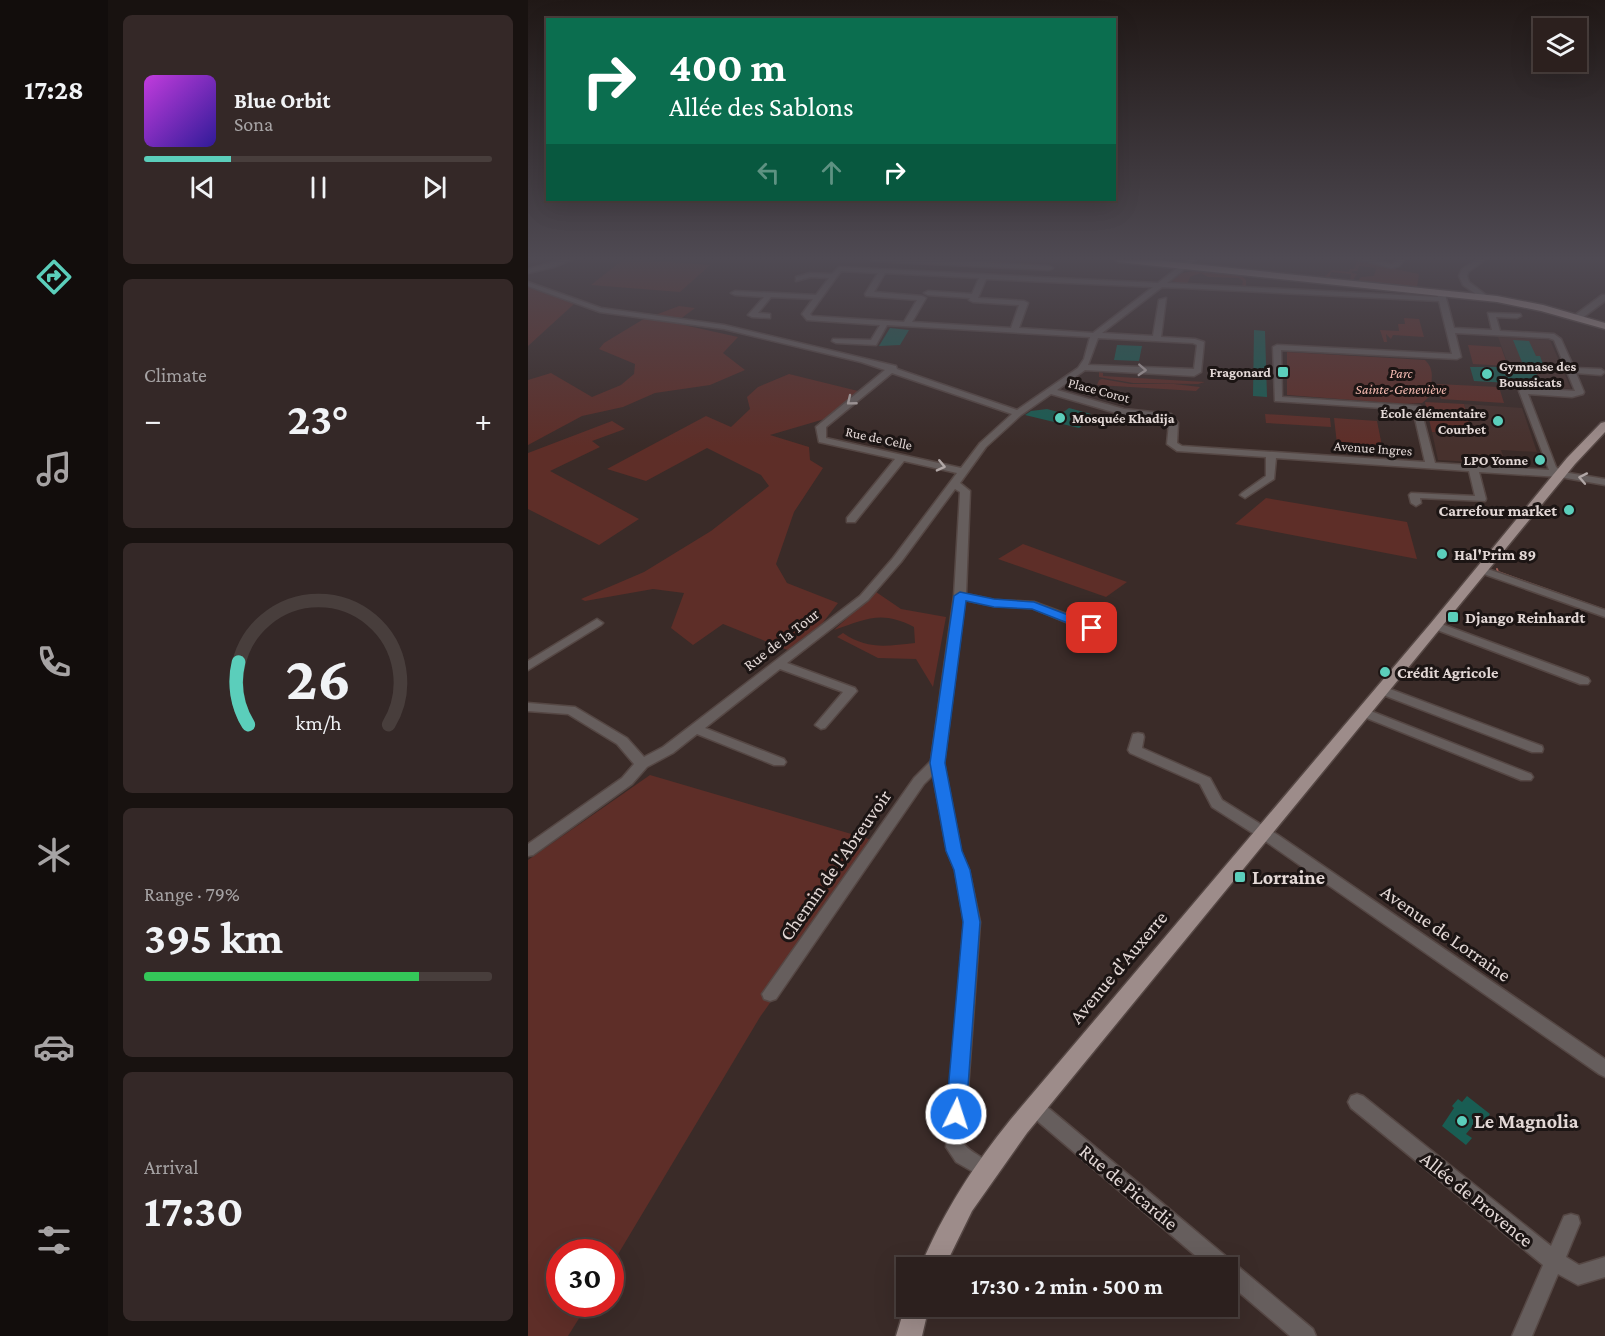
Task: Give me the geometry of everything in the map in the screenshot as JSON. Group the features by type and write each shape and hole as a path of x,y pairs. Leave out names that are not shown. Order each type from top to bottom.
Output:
{"main road":[{"name":"Avenue d'Auxerre","path":"936,1257 948,1227 984,1169 1560,474 1605,425"},
{"path":"909,1336 914,1317"}],"street":[{"path":"684,321 751,333 893,368 1018,412"},
{"path":"864,321 1095,335 1157,338 1199,342 1197,372 1084,367 1095,335 1112,321"},
{"path":"1014,330 1017,321"},
{"path":"1157,338 1160,321"},
{"path":"1431,466 1417,408 1278,399 1277,347 1457,357 1447,321"},
{"path":"1493,321 1497,333"},
{"path":"836,340 873,343 885,323"},
{"path":"1449,330 1554,336 1580,390 1579,393 1523,391 1552,468 1560,474"},
{"name":"Rue de la Tour","path":"528,851 627,781 642,764 668,750 864,598 897,560 983,445 1018,412 1084,367"},
{"name":"Rue de Celle","path":"893,368 823,425 822,440 963,471"},
{"path":"1571,370 1601,372"},
{"name":"Place Corot","path":"1050,391 1123,412 1168,416 1174,423 1172,444 1184,450"},
{"name":"Avenue Ingres","path":"1184,450 1560,474 1605,482"},
{"path":"1245,495 1271,477 1271,455"},
{"path":"851,520 902,457"},
{"path":"1416,503 1414,495 1481,499 1473,468"},
{"path":"954,483 965,491 960,596 937,763 954,851 962,870 972,922 955,1147 962,1156 984,1169"},
{"path":"944,497 963,506"},
{"path":"1482,570 1605,615"},
{"path":"960,596 994,603 1034,605 1092,628"},
{"path":"528,666 597,623"},
{"path":"1436,626 1584,681"},
{"path":"777,664 851,691 821,725"},
{"path":"1382,690 1537,749"},
{"path":"528,706 571,710 621,741 642,764"},
{"path":"1363,712 1526,777"},
{"path":"696,729 780,762"},
{"name":"Avenue de Lorraine","path":"1138,738 1136,750 1204,781 1217,803 1263,832 1605,1069"},
{"name":"Chemin de l'Abreuvoir","path":"770,994 919,782 937,763"},
{"name":"Allée de Provence","path":"1357,1102 1554,1261 1578,1275 1605,1267"},
{"name":"Rue de Picardie","path":"1034,1107 1213,1257"},
{"path":"1522,1336 1571,1223"},
{"name":"Rue de Picardie","path":"1238,1278 1306,1336"}],"shaded area":[{"path":"1498,337 1550,340 1571,389 1516,386"},
{"path":"1464,404 1522,408 1537,452 1501,450 1506,464 1438,460 1432,432 1473,434"}],"green space":[{"path":"528,321 555,321 528,346"},
{"path":"640,321 677,321 675,323 738,337 723,353 745,370 710,385 655,393 623,407 582,416 528,445 528,380 551,373 592,397 621,385 634,374 635,364 599,349 604,343"},
{"path":"1405,321 1420,321 1424,337 1393,335 1391,339 1386,334 1387,342 1384,342 1380,330 1399,331 1398,324 1405,324"},
{"path":"1468,345 1501,347 1508,366 1473,364"},
{"name":"Parc Sainte-Geneviève","path":"1287,352 1425,360 1432,372 1429,397 1422,403 1405,404 1287,395"},
{"path":"1099,372 1103,373 1103,376 1205,382 1198,384 1133,383 1099,377"},
{"path":"789,374 858,391 828,418 770,435 809,447 810,460 823,468 794,512 776,564 787,583 838,603 814,634 790,651 723,624 693,645 671,628 684,593 653,589 585,601 581,599 644,572 711,531 769,486 761,475 707,448 646,481 607,469 706,416 731,427 750,409 747,397 758,387"},
{"path":"1102,379 1131,384 1174,384 1200,387 1196,391 1097,385"},
{"path":"1437,384 1499,387 1504,403 1441,399"},
{"path":"1425,402 1464,404 1473,434 1432,432"},
{"path":"1265,414 1330,418 1331,427 1266,423"},
{"path":"1334,418 1377,421 1382,446 1337,444"},
{"path":"612,421 625,429 592,441 600,447 550,471 639,519 599,545 528,509 528,453"},
{"path":"1266,498 1407,522 1417,559 1235,524"},
{"path":"1023,544 1127,582 1106,597 998,559"},
{"path":"876,592 901,609 946,617 933,687 916,659 878,658 837,637 843,633 861,642 878,646 915,643 914,627 892,619 874,618 834,630"},
{"path":"650,775 882,843 760,1017 624,1244 624,1239 546,1239 546,1317 580,1317 568,1336 528,1336 528,860"}],"building":[{"path":"890,328 909,330 900,345 879,346"},
{"path":"1254,330 1265,331 1267,397 1253,396"},
{"path":"1513,340 1529,341 1536,356 1540,356 1543,364 1532,363 1541,385 1474,381 1470,367 1524,367"},
{"path":"1117,345 1142,346 1139,361 1114,360"},
{"name":"Mosquée Khadija","path":"1069,408 1091,414 1083,421 1087,422 1079,428 1025,415 1031,411 1047,409 1062,413"},
{"name":"Le Magnolia","path":"1467,1096 1490,1114 1485,1121 1480,1117 1466,1134 1472,1138 1466,1145 1442,1126 1454,1108 1452,1106 1458,1099 1462,1102"}],"waterway":[{"path":"1497,569 1498,572 1605,610"}],"place":[{"name":"Fragonard","path":"1283,372"},
{"name":"Gymnase des Boussicats","path":"1487,374"},
{"name":"Mosquée Khadija","path":"1060,418"},
{"name":"École élémentaire Courbet","path":"1498,421"},
{"name":"LPO Yonne","path":"1540,460"},
{"name":"Carrefour market","path":"1569,510"},
{"name":"Hal'Prim 89","path":"1442,554"},
{"name":"Django Reinhardt","path":"1453,617"},
{"name":"Crédit Agricole","path":"1385,672"},
{"name":"Lorraine","path":"1240,877"},
{"name":"Le Magnolia","path":"1462,1121"}],"route":[{"path":"956,1114 972,922 962,870 954,851 937,763 960,596 994,603 1034,605 1092,628"}]}
